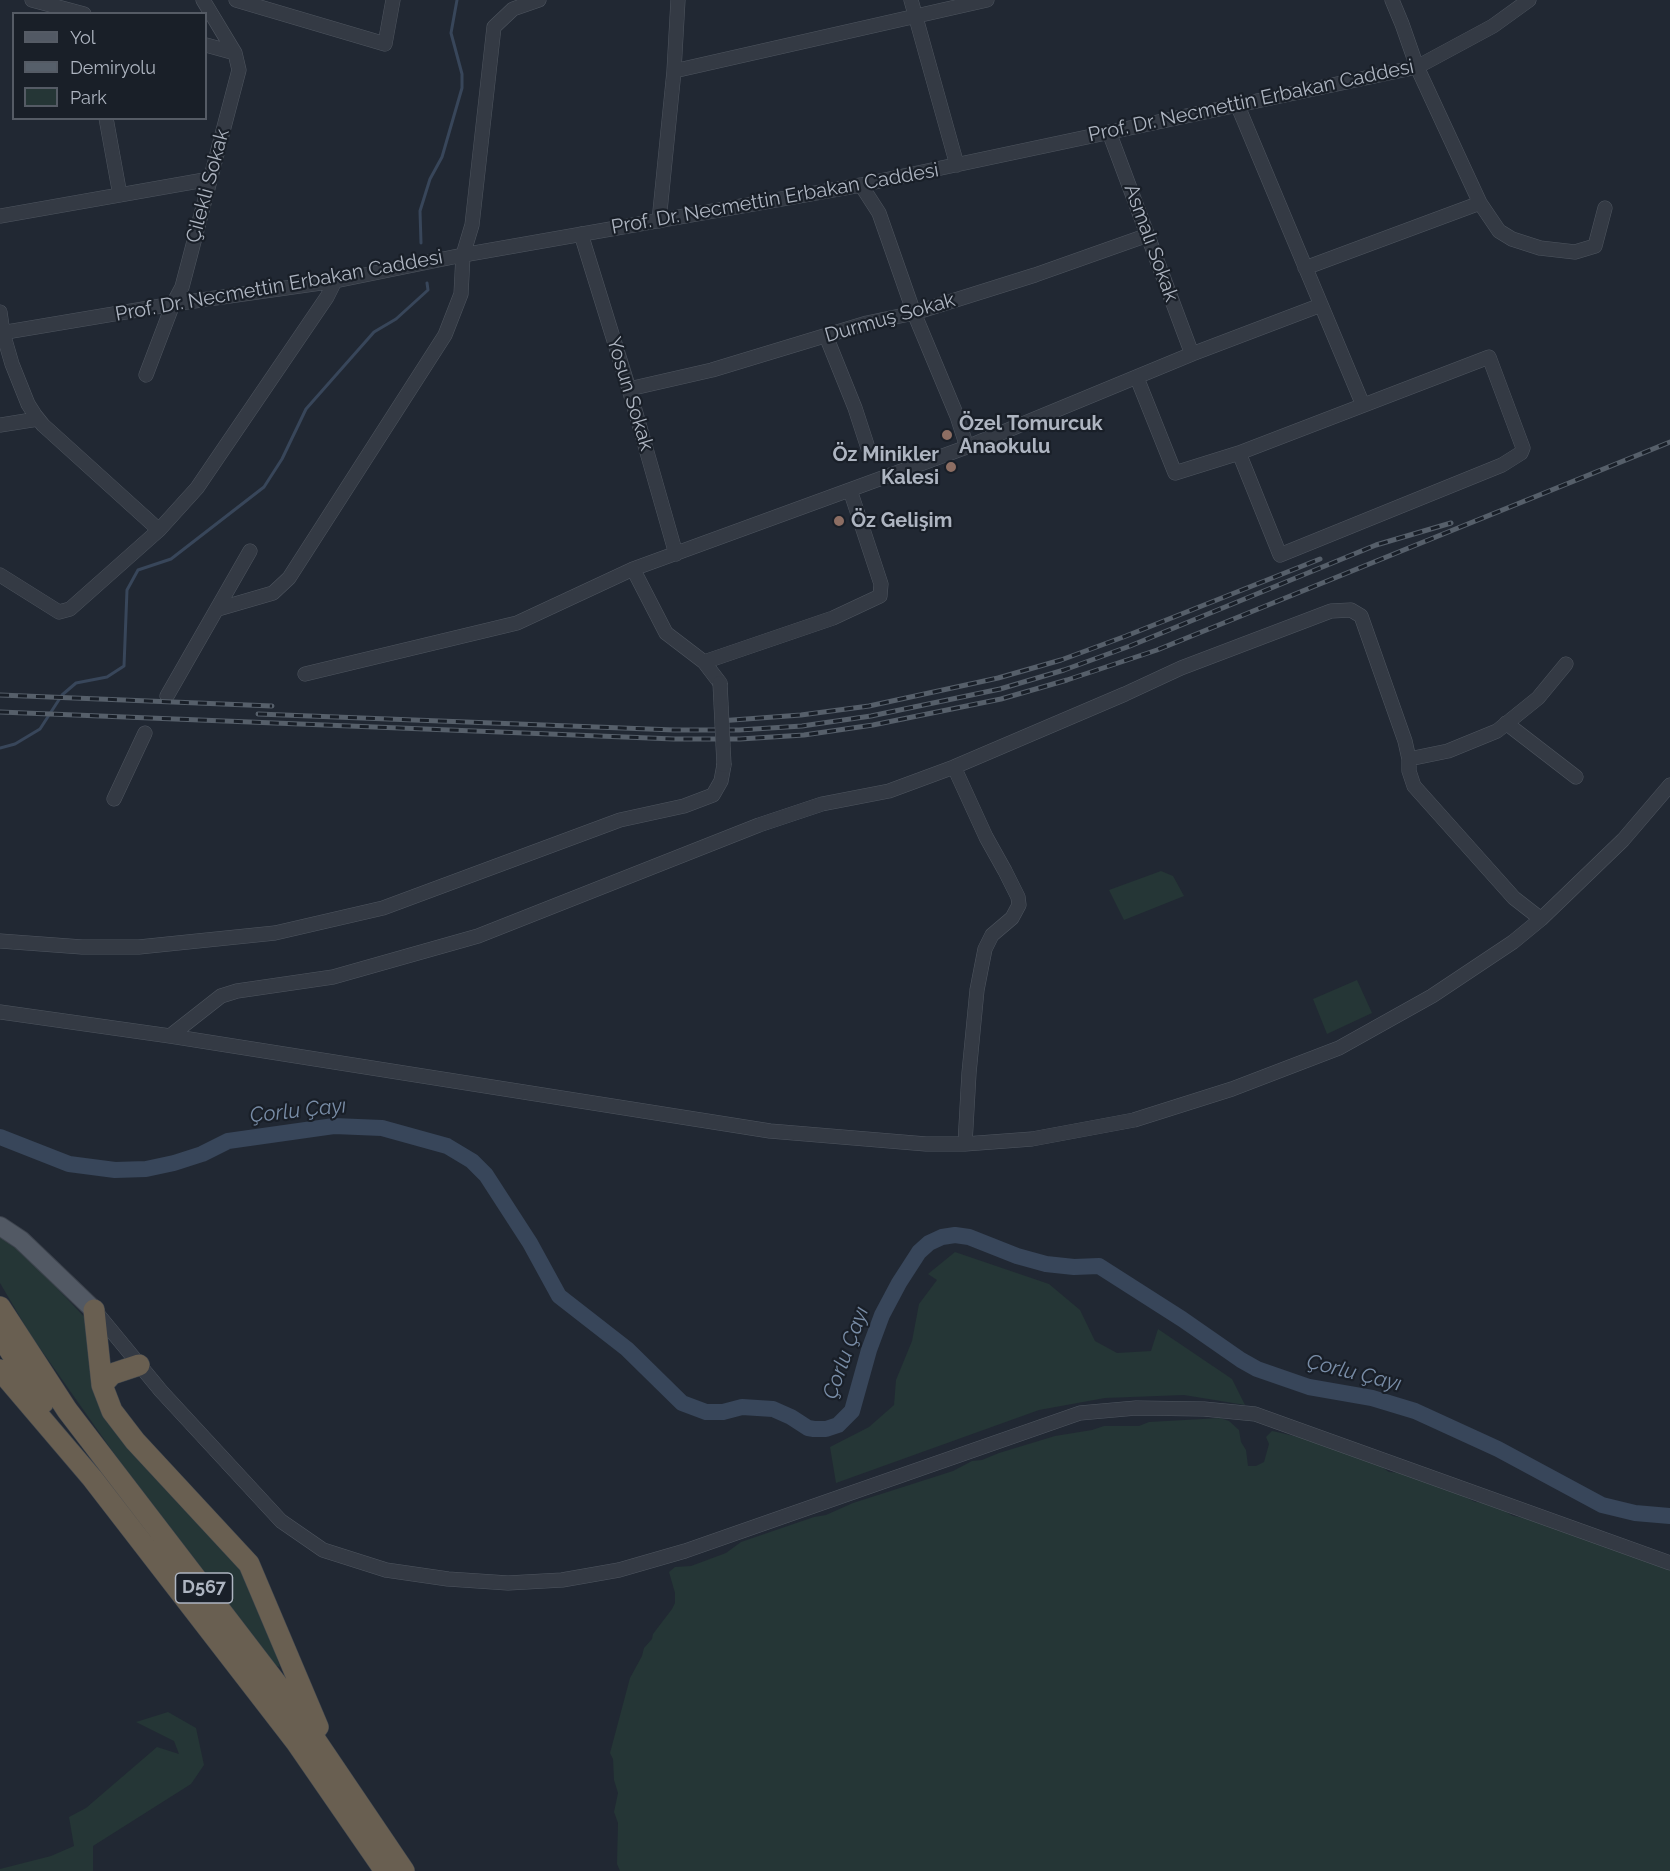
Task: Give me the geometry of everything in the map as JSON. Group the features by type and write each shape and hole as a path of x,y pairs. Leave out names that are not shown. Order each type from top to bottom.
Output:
{"highway":[{"name":"D567","path":"0,1307 67,1410 283,1692 404,1871"},
{"path":"94,1310 102,1385 112,1411 135,1442 249,1564 327,1749 404,1871"},
{"name":"D567","path":"0,1335 92,1478 296,1742 384,1871"},
{"path":"102,1385 112,1374 139,1365"},
{"path":"0,1370 92,1478"}],"main road":[{"path":"0,1226 21,1240 94,1310"}],"street":[{"path":"32,0 77,12"},
{"path":"203,0 236,53"},
{"path":"236,0 385,44 393,0"},
{"path":"218,609 273,593 289,578 445,335 461,294 463,255 472,225 494,27 513,9 539,0"},
{"path":"659,221 674,72 678,0"},
{"path":"911,0 957,165"},
{"path":"674,72 987,0"},
{"path":"1392,0 1417,67 1480,203 1499,231 1512,239 1540,248 1575,252 1595,246 1605,208"},
{"name":"Prof. Dr. Necmettin Erbakan Caddesi","path":"1,333 173,304 335,281 463,255 861,185 1417,67 1493,26 1529,0"},
{"path":"207,45 236,53"},
{"name":"Çilekli Sokak","path":"147,375 173,304 182,287 239,70 236,53"},
{"path":"1237,105 1363,405"},
{"path":"106,120 120,195"},
{"name":"Asmalı Sokak","path":"1109,132 1192,354"},
{"path":"0,216 210,178"},
{"path":"861,185 879,213 914,313 957,416 967,447"},
{"path":"1305,268 1480,203"},
{"name":"Yosun Sokak","path":"581,234 629,389 676,554"},
{"name":"Durmuş Sokak","path":"629,389 712,370 914,313 1148,236"},
{"path":"0,575 59,612 70,609 159,530 196,488 327,297 335,281"},
{"path":"305,674 517,623 633,569 967,447 1192,354 1321,305"},
{"path":"0,312 1,333 27,404 38,418 159,530"},
{"path":"826,336 855,408 868,448"},
{"path":"1137,378 1175,474 1239,453 1489,357 1523,448 1521,453 1502,465 1280,555 1239,453"},
{"path":"0,425 38,418"},
{"path":"704,662 833,618 880,596 880,584 850,490"},
{"path":"167,696 250,551"},
{"path":"0,941 82,948 139,946 275,933 383,908 620,820 684,806 713,795 721,782 724,765 720,683 704,662 666,633 633,569"},
{"path":"170,1036 221,996 237,991 333,976 478,936 759,825 822,804 889,792 954,767 1181,668 1331,611 1351,610 1361,616 1405,741 1409,771 1414,786 1514,898 1541,919"},
{"path":"1409,759 1449,751 1497,731 1538,698 1566,664"},
{"path":"1506,723 1576,777"},
{"path":"114,799 145,733"},
{"path":"954,767 986,837 1018,897 1019,905 1012,918 992,935 985,950 977,990 965,1144"},
{"path":"0,1012 170,1036 770,1131 926,1144 965,1144 1032,1138 1134,1120 1232,1089 1339,1048 1432,996 1513,942 1541,919 1623,840 1670,785"},
{"path":"94,1310 161,1391 281,1521 323,1550 386,1570 448,1579 508,1583 562,1580 640,1565 1080,1413 1136,1408 1204,1409 1255,1414 1670,1563"}],"green space":[{"path":"1161,871 1173,876 1184,896 1124,920 1109,890"},
{"path":"1357,980 1372,1013 1327,1034 1313,999"},
{"path":"0,1228 91,1324 94,1387 253,1584 280,1667 271,1664 120,1462 30,1334 0,1283"},
{"path":"955,1252 1049,1284 1080,1310 1095,1341 1117,1353 1151,1351 1158,1329 1232,1379 1245,1405 1184,1395 1105,1398 1039,1410 836,1483 830,1447 869,1427 894,1405 896,1380 912,1341 919,1304 937,1280 928,1274"},
{"path":"1220,1418 1229,1421 1239,1430 1241,1442 1246,1450 1248,1466 1256,1466 1264,1462 1269,1444 1266,1437 1272,1431 1311,1440 1379,1465 1389,1472 1403,1473 1475,1502 1491,1503 1513,1516 1530,1519 1670,1569 1670,1871 620,1871 617,1864 618,1823 614,1812 618,1793 610,1753 630,1678 644,1648 675,1603 675,1593 669,1572 675,1567 691,1566 726,1553 741,1542 953,1471 972,1461 982,1460 1055,1436 1104,1426 1139,1426 1149,1422"},
{"path":"168,1712 196,1728 204,1765 191,1784 93,1846 93,1871 0,1871 0,1869 51,1856 74,1846 69,1817 86,1808 157,1747 179,1754 174,1741 136,1722"}],"waterway":[{"path":"421,243 420,211 430,179 442,157 462,88 462,74 451,33 457,0"},
{"path":"0,748 15,744 40,729 62,695 76,683 107,677 124,666 127,590 138,570 171,559 264,487 282,459 306,409 374,332 396,319 428,290 427,283"},
{"name":"Çorlu Çayı","path":"0,1137 69,1164 115,1170 146,1169 174,1163 202,1154 228,1141 334,1126 382,1128 447,1146 472,1161 486,1175 530,1243 559,1296 627,1349 682,1403 706,1412 723,1412 742,1407 773,1409 814,1429 826,1429 838,1425 852,1411 869,1350 882,1315 919,1252 929,1243 942,1237 955,1235 969,1237 1017,1256 1046,1264 1074,1267 1099,1266 1257,1369 1309,1387 1372,1398 1415,1411 1498,1449 1602,1505 1635,1513 1670,1516"}],"railway":[{"path":"0,712 674,739 740,739 804,735 873,725 1001,699 1157,650 1670,442"},
{"path":"258,714 674,730 739,730 802,726 871,716 1000,689 1064,670 1130,646 1376,545 1451,523"},
{"path":"719,721 801,715 869,706 998,678 1061,660 1126,636 1320,559"},
{"path":"0,695 272,706"}],"place":[{"name":"Özel Tomurcuk Anaokulu","path":"947,435"},
{"name":"Öz Minikler Kalesi","path":"951,467"},
{"name":"Öz Gelişim","path":"839,521"}]}
